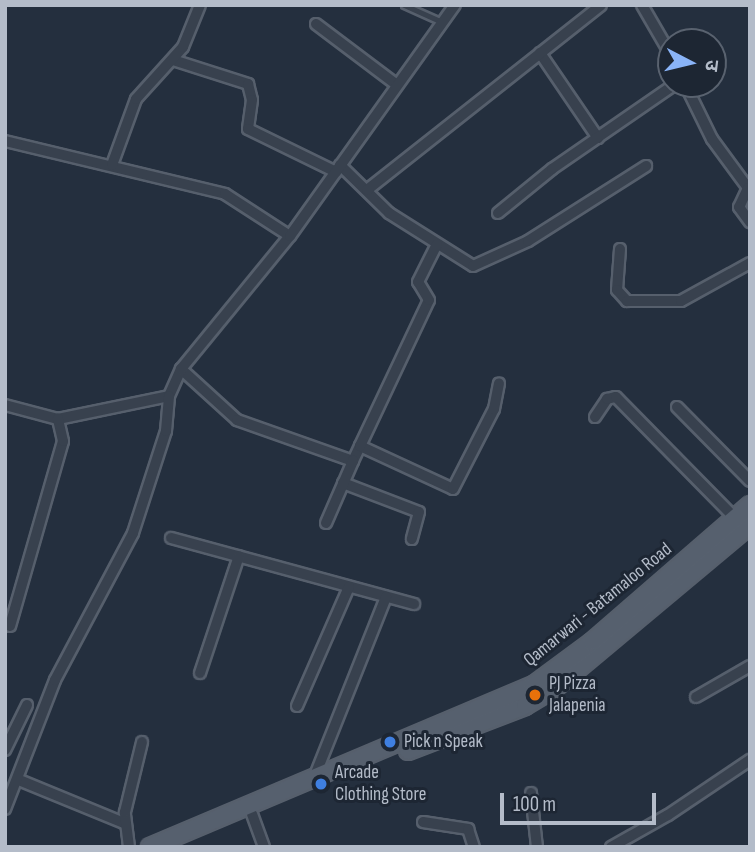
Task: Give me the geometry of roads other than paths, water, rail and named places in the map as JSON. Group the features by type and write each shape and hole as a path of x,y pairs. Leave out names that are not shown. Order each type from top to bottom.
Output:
{"main road":[{"name":"Qamarwari - Batamaloo Road","path":"177,847 525,706 588,663 742,522 750,505"},
{"name":"Qamarwari - Batamaloo Road","path":"149,847 534,685 742,522"}],"street":[{"path":"112,165 136,99 183,47 200,5"},
{"path":"5,809 19,780 55,680 133,533 166,431 169,396 181,369 290,236 454,5"},
{"path":"368,190 601,5"},
{"path":"642,5 657,31"},
{"path":"316,24 397,85"},
{"path":"540,52 598,138"},
{"path":"173,60 248,84 252,100 247,129 338,169 368,190 389,213 473,266 489,262 646,166"},
{"path":"498,214 657,97"},
{"path":"692,98 712,139 748,188 748,195 739,207 750,222"},
{"path":"5,141 225,194 290,236"},
{"path":"326,523 429,300 418,282 437,244"},
{"path":"620,249 617,290 626,301 681,301 750,263"},
{"path":"181,369 236,421 353,461"},
{"path":"360,446 456,488 495,409 499,383"},
{"path":"5,405 58,419 169,396"},
{"path":"595,418 607,399 616,397 742,522"},
{"path":"677,407 750,481"},
{"path":"10,626 63,441 58,419"},
{"path":"343,483 418,511 412,539"},
{"path":"171,538 414,604"},
{"path":"200,673 239,556"},
{"path":"297,706 349,586"},
{"path":"314,778 386,597"},
{"path":"696,696 750,666"},
{"path":"5,750 27,705"},
{"path":"129,847 124,822 142,742"},
{"path":"611,847 668,815 750,760"},
{"path":"19,780 124,822"},
{"path":"531,793 537,847"},
{"path":"253,814 264,847"},
{"path":"423,822 470,830 474,847"}],"lane":[{"path":"404,5 442,22"}],"place":[{"name":"PJ Pizza Jalapenia","path":"535,695"},
{"name":"Pick n Speak","path":"390,742"},
{"name":"Arcade Clothing Store","path":"321,784"}]}
